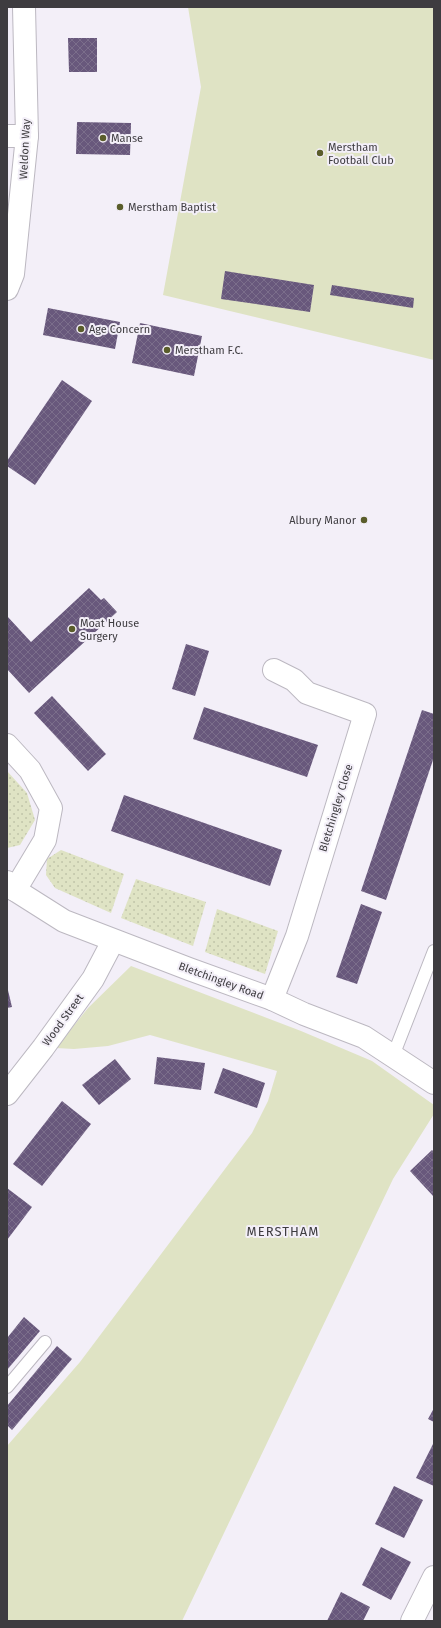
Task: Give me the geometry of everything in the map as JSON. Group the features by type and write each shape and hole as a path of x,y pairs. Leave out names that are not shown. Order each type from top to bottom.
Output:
{"street":[{"name":"Weldon Way","path":"7,289 13,274 17,136 24,7"},
{"name":"Bletchingley Close","path":"272,999 297,936 365,714 307,693 294,680 274,670"},
{"path":"7,745 30,770 51,808 45,840 11,886"},
{"name":"Bletchingley Road","path":"11,886 64,921 272,999 304,1014 364,1037 434,1083"},
{"name":"Wood Street","path":"7,1094 43,1048 93,979 114,941"},
{"path":"412,1621 434,1577"}],"lane":[{"path":"393,1056 434,951"},
{"path":"7,1387 45,1342"}],"green space":[{"name":"Merstham Football Club","path":"188,7 434,7 434,360 163,295 201,87"},
{"path":"7,771 27,793 35,820 20,845 7,848"},
{"path":"61,850 124,874 111,913 55,888 46,875 47,859"},
{"path":"136,879 206,902 193,946 121,918"},
{"path":"217,909 278,931 265,974 205,952"},
{"path":"131,966 301,1031 372,1061 434,1105 434,1114 393,1179 182,1621 7,1621 7,1446 80,1362 252,1133 268,1101 277,1071 150,1035 108,1046 74,1049 56,1048 88,1008"}],"building":[{"path":"68,38 97,38 97,72 69,72"},
{"name":"Manse","path":"77,122 131,123 130,155 76,154"},
{"path":"225,271 314,285 310,312 221,299"},
{"path":"332,285 414,298 413,308 330,295"},
{"name":"Age Concern","path":"48,308 120,322 115,349 43,335"},
{"name":"Merstham F.C.","path":"140,323 202,336 194,376 132,363"},
{"path":"62,380 92,401 35,485 7,466 7,461"},
{"name":"Moat House Surgery","path":"89,588 101,600 104,598 117,612 29,693 7,669 7,616 31,642"},
{"path":"186,644 209,651 195,696 172,689"},
{"path":"52,696 106,754 88,771 34,713"},
{"path":"204,707 318,745 307,777 193,739"},
{"path":"422,710 434,714 434,757 386,900 361,891"},
{"path":"124,795 282,850 270,886 111,831"},
{"path":"361,904 382,912 357,984 336,977"},
{"path":"7,986 12,1007 7,1008"},
{"path":"157,1057 205,1063 201,1090 154,1084"},
{"path":"115,1059 131,1079 99,1105 82,1085"},
{"path":"223,1068 265,1083 257,1108 214,1093"},
{"path":"62,1101 91,1124 42,1186 13,1164"},
{"path":"432,1150 434,1152 434,1197 410,1171"},
{"path":"7,1188 32,1207 7,1240"},
{"path":"24,1317 40,1331 7,1370 7,1338"},
{"path":"57,1346 72,1359 12,1430 7,1425 7,1406"},
{"path":"434,1408 434,1422 428,1419"},
{"path":"434,1442 434,1486 416,1478"},
{"path":"394,1486 423,1500 404,1538 375,1524"},
{"path":"381,1547 411,1562 391,1600 362,1585"},
{"path":"341,1592 370,1607 363,1621 327,1621"}],"place":[{"name":"Manse","path":"103,138"},
{"name":"Merstham Football Club","path":"320,153"},
{"name":"Merstham Baptist","path":"120,207"},
{"name":"Age Concern","path":"81,329"},
{"name":"Merstham F.C.","path":"167,350"},
{"name":"Albury Manor","path":"364,520"},
{"name":"Moat House Surgery","path":"72,629"}],"district":[{"name":"MERSTHAM","path":"283,1231"}]}
